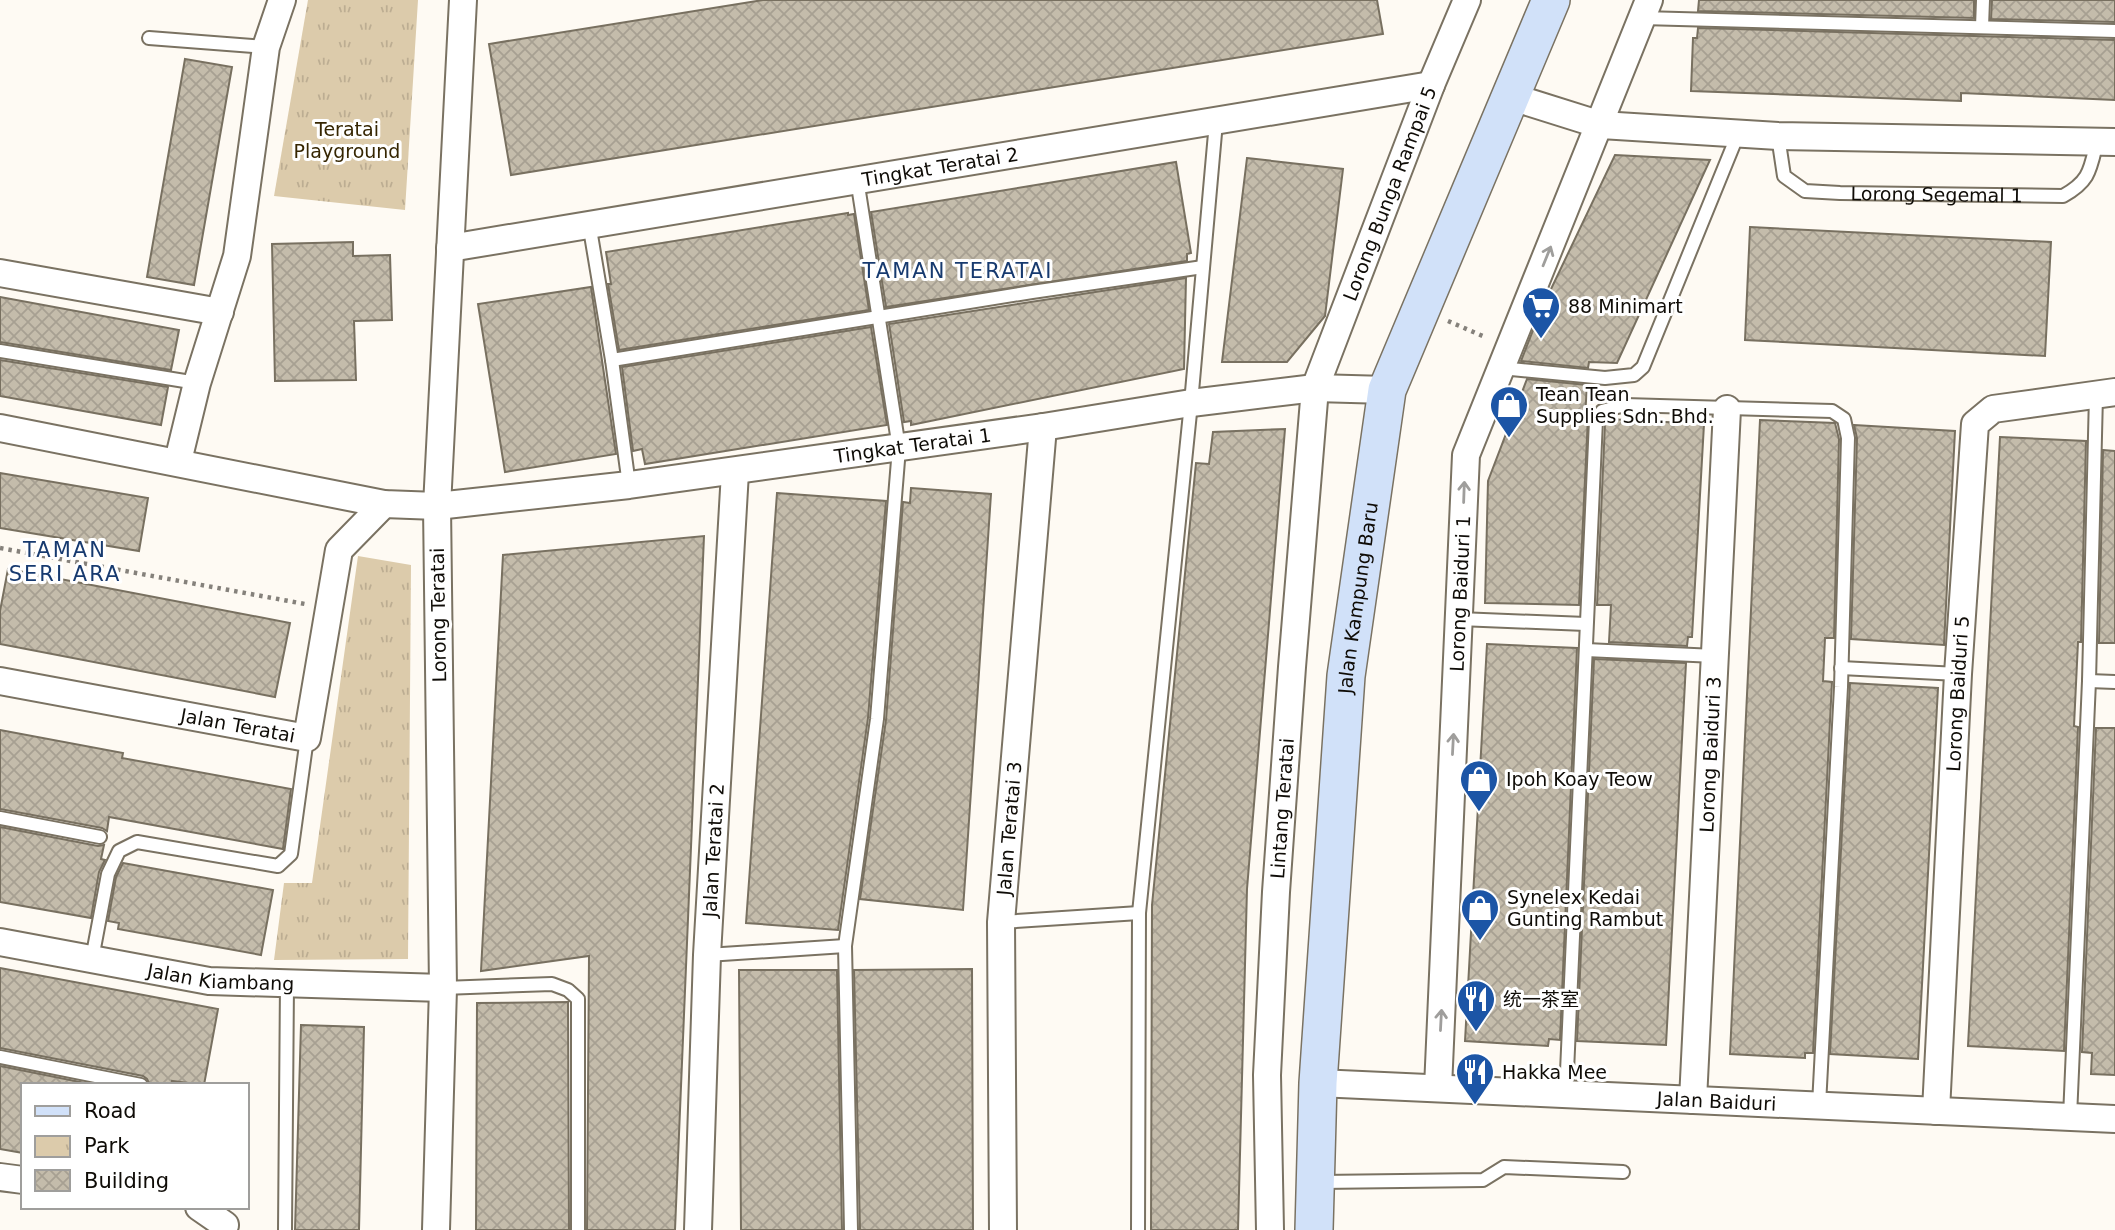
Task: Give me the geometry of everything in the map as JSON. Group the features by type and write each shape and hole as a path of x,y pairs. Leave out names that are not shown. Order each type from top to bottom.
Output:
{"street":[{"path":"177,461 197,383 236,256 266,47 282,0"},
{"name":"Lorong Teratai","path":"436,1230 443,988 437,506 463,0"},
{"name":"Lorong Bunga Rampai 5","path":"1315,388 1467,0"},
{"name":"Jalan Kampung Baru","path":"1314,1230 1318,1083 1346,676 1387,390 1551,0"},
{"path":"1601,125 1646,9"},
{"name":"Tingkat Teratai 2","path":"450,248 1432,85"},
{"name":"Lorong Segemal 1","path":"1512,97 1601,125 1778,136 2106,142"},
{"name":"Lorong Baiduri 1","path":"1438,1088 1466,455 1601,125"},
{"path":"0,273 220,312"},
{"name":"Tingkat Teratai 1","path":"437,506 736,471 1191,403 1315,388 1387,390"},
{"name":"Lintang Teratai","path":"1269,1230 1267,1075 1276,892 1315,388"},
{"name":"Lorong Baiduri 5","path":"1936,1111 1958,674 1975,424 1993,409 2106,393"},
{"name":"Lorong Baiduri 3","path":"1693,1100 1727,409"},
{"name":"Jalan Teratai 3","path":"1003,1230 1001,922 1043,427"},
{"path":"0,428 384,504 437,506"},
{"name":"Jalan Teratai 2","path":"698,1230 707,955 736,471"},
{"name":"Jalan Teratai","path":"0,681 307,738 339,550 384,504"},
{"name":"Jalan Kiambang","path":"0,942 209,981 443,988"},
{"name":"Jalan Baiduri","path":"1318,1083 2115,1119"},
{"path":"0,1177 21,1181"},
{"path":"201,1209 225,1228"}],"lane":[{"path":"1982,27 1983,0"},
{"path":"1646,9 1982,27 2115,31"},
{"path":"149,38 266,47"},
{"path":"1138,1230 1139,914 1191,403 1216,122"},
{"path":"1506,358 1605,377 1634,375 1643,367 1738,134"},
{"name":"Lorong Segemal 1","path":"1778,136 1784,176 1805,191 1840,193 2063,196 2078,188 2088,177 2106,142"},
{"path":"851,1230 845,946 877,719 899,448 857,179"},
{"path":"589,223 629,485"},
{"path":"612,360 1203,267"},
{"path":"0,351 197,383"},
{"path":"2070,1117 2089,681 2106,393"},
{"path":"1566,1094 1595,420 1602,411 1625,405 1832,411 1844,419 1848,438 1841,668 1819,1105"},
{"path":"1459,619 1586,624"},
{"path":"1586,650 1715,656"},
{"path":"1841,668 1958,674"},
{"path":"2089,681 2115,682"},
{"path":"92,959 107,874 119,851 137,842 278,866 291,854 307,738"},
{"path":"0,818 100,837"},
{"path":"1001,922 1139,914"},
{"path":"707,955 845,946"},
{"path":"285,1230 287,983"},
{"path":"443,988 552,984 568,990 578,999 578,1230"},
{"path":"0,1057 131,1083"},
{"path":"1316,1182 1483,1180 1504,1167 1623,1172"}],"path":[{"path":"1421,310 1506,358"},
{"path":"0,548 329,609"}],"green space":[{"name":"Teratai Playground","path":"308,0 418,0 405,210 274,196"},
{"path":"358,556 411,565 408,959 274,960 284,883 312,883"}],"building":[{"path":"763,0 1377,0 1383,34 511,175 489,44"},
{"path":"1699,0 1974,0 1974,18 1698,11"},
{"path":"1992,0 2115,0 2115,22 1991,19"},
{"path":"1698,28 2115,40 2115,100 1961,93 1961,101 1691,91 1693,38 1697,38"},
{"path":"185,59 232,67 194,285 147,277"},
{"path":"1615,155 1710,160 1617,363 1589,362 1588,368 1521,361 1541,310"},
{"path":"1247,158 1343,169 1325,316 1287,362 1222,362"},
{"path":"1176,162 1191,253 1187,254 1187,261 886,307 871,212"},
{"path":"854,214 869,310 619,350 608,284 611,284 606,252"},
{"path":"1750,227 2051,242 2045,356 1745,340"},
{"path":"353,242 353,256 390,255 392,320 354,321 356,380 275,381 272,244"},
{"path":"1186,278 1184,369 911,425 911,421 904,422 889,324"},
{"path":"591,287 616,454 505,472 478,304"},
{"path":"0,297 179,330 171,370 0,342"},
{"path":"871,327 887,425 645,464 642,449 633,451 622,367"},
{"path":"0,360 168,387 161,425 0,396"},
{"path":"1527,379 1587,385 1585,417 1588,417 1579,605 1485,603 1488,481"},
{"path":"1607,419 1704,424 1692,637 1688,637 1687,646 1609,642 1611,605 1597,605"},
{"path":"1760,420 1835,423 1839,439 1834,638 1825,638 1823,681 1832,682 1813,1053 1805,1053 1805,1058 1730,1054"},
{"path":"1854,425 1955,431 1944,645 1851,639 1857,438"},
{"path":"1285,429 1247,889 1238,1230 1151,1230 1152,905 1196,463 1209,464 1213,432"},
{"path":"2000,437 2086,441 2081,642 2078,642 2074,726 2078,727 2064,1051 1968,1046"},
{"path":"2103,450 2115,451 2115,643 2099,643"},
{"path":"0,473 148,498 139,551 0,528"},
{"path":"911,488 991,494 963,910 860,899 886,720 903,502 910,503"},
{"path":"777,493 886,501 868,718 838,930 746,923"},
{"path":"704,536 675,1230 587,1230 589,956 481,971 503,555"},
{"path":"8,569 290,623 275,697 0,644 0,611"},
{"path":"1487,644 1577,648 1560,1040 1549,1039 1548,1046 1465,1041"},
{"path":"1594,659 1686,663 1666,1045 1577,1041"},
{"path":"1850,683 1938,688 1918,1059 1830,1054"},
{"path":"2096,728 2115,728 2115,1075 2091,1074 2092,1053 2082,1052"},
{"path":"0,730 123,753 122,758 291,789 283,849 109,817 107,831 0,809"},
{"path":"0,827 104,845 101,859 105,860 99,872 91,918 0,902"},
{"path":"123,863 273,890 261,955 118,929 119,923 108,921 116,877"},
{"path":"0,968 218,1009 204,1083 149,1083 143,1076 0,1048"},
{"path":"972,969 973,1230 860,1230 854,970"},
{"path":"739,970 837,970 842,1230 741,1230"},
{"path":"568,1002 569,1230 476,1230 477,1003"},
{"path":"301,1025 364,1027 359,1230 295,1230"},
{"path":"0,1066 85,1083 21,1083 21,1153 0,1149"}],"place":[{"name":"88 Minimart","path":"1541,340"},
{"name":"Tean Tean Supplies Sdn. Bhd.","path":"1509,439"},
{"name":"Ipoh Koay Teow","path":"1479,813"},
{"name":"Synelex Kedai Gunting Rambut","path":"1480,942"},
{"name":"统一茶室","path":"1476,1033"},
{"name":"Hakka Mee","path":"1475,1106"}],"district":[{"name":"TAMAN TERATAI","path":"958,271"},
{"name":"TAMAN SERI ARA","path":"65,562"}]}
